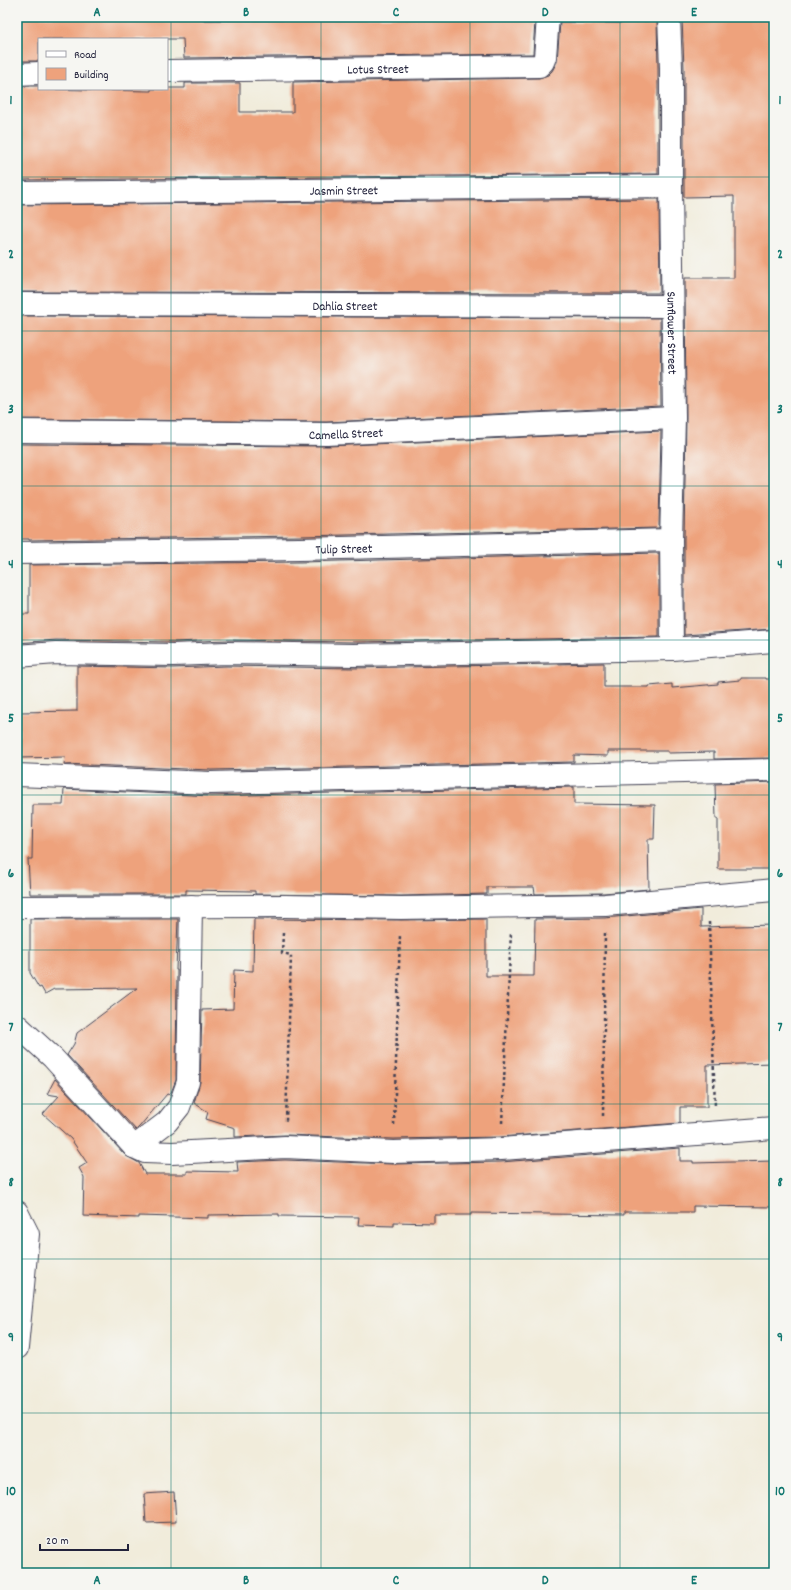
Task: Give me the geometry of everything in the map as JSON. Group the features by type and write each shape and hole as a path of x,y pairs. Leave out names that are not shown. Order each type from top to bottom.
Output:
{"street":[{"name":"Lotus Street","path":"168,71 539,66 545,57 548,17"},
{"name":"Sunflower Street","path":"669,17 671,68 674,418 670,540 672,649"},
{"path":"17,74 38,73"},
{"name":"Jasmin Street","path":"17,193 671,186"},
{"name":"Dahlia Street","path":"17,304 672,306"},
{"name":"Camella Street","path":"17,431 327,434 674,418"},
{"name":"Tulip Street","path":"17,553 300,549 670,540"},
{"path":"17,656 56,653 353,654 672,649 774,641"},
{"path":"17,775 211,783 774,770"},
{"path":"17,907 285,906 400,908 606,904 774,890"},
{"path":"134,1147 167,1122 179,1107 188,1082 191,906"},
{"path":"17,1025 53,1058 134,1147 144,1152 172,1153 285,1147 393,1152 501,1149 774,1128"},
{"path":"17,1212 28,1234 17,1348"}],"path":[{"path":"708,896 716,1133"},
{"path":"602,1142 606,904"},
{"path":"285,906 282,953 291,955 285,1147"},
{"path":"501,1149 512,906"},
{"path":"393,1152 400,908"}],"building":[{"path":"17,17 203,17 203,20 283,20 283,17 496,17 496,20 533,19 533,21 535,21 533,54 184,58 183,39 38,38 38,61 17,61"},
{"path":"774,17 774,572 771,572 773,629 684,635 686,418 685,278 734,278 734,196 684,197 684,68 682,18"},
{"path":"657,20 658,174 17,180 17,86 38,86 38,90 151,91 168,90 168,88 185,88 185,83 240,83 240,112 293,112 293,82 539,78 548,75 557,62 560,22 618,23"},
{"path":"659,199 660,293 17,292 17,205"},
{"path":"17,316 660,318 661,406 327,422 17,419"},
{"path":"661,431 659,528 300,536 17,539 18,444 328,446"},
{"path":"659,553 659,637 353,642 226,640 173,642 56,640 17,643 17,614 29,614 29,565 300,562"},
{"path":"604,663 604,687 649,687 672,684 672,688 718,684 718,682 741,680 741,678 774,679 774,758 714,759 714,752 668,753 668,751 608,751 608,756 574,755 574,762 211,770 64,764 65,757 19,758 19,712 77,711 77,666 173,668 226,666 353,668"},
{"path":"774,782 774,869 718,869 718,819 716,819 715,784"},
{"path":"574,787 574,804 655,805 654,839 648,839 649,889 604,893 535,894 534,887 487,887 487,894 401,896 255,894 255,891 186,890 186,894 30,894 28,859 32,859 33,805 63,805 64,789 211,796"},
{"path":"701,909 701,927 774,925 774,1063 707,1065 707,1107 680,1107 680,1123 500,1137 393,1139 286,1135 235,1137 235,1128 206,1119 208,1112 194,1103 200,1082 202,1010 233,1009 234,970 253,971 254,919 486,919 486,976 534,976 535,919 605,918"},
{"path":"30,919 178,919 176,970 176,1080 170,1095 167,1094 136,1130 67,1055 74,1044 77,1033 137,988 54,989 45,994 41,987 39,988 30,973"},
{"path":"55,1079 125,1155 139,1163 145,1174 187,1174 187,1171 238,1172 237,1162 285,1160 393,1164 501,1162 680,1148 680,1161 693,1161 693,1163 774,1161 774,1207 693,1206 693,1212 624,1212 624,1215 471,1213 471,1215 434,1215 434,1223 394,1222 394,1226 358,1225 359,1217 279,1216 279,1214 208,1215 208,1218 83,1216 84,1177 79,1168 87,1163 71,1139 43,1114 59,1096 47,1094"},
{"path":"174,1492 176,1522 146,1523 144,1494"}]}
